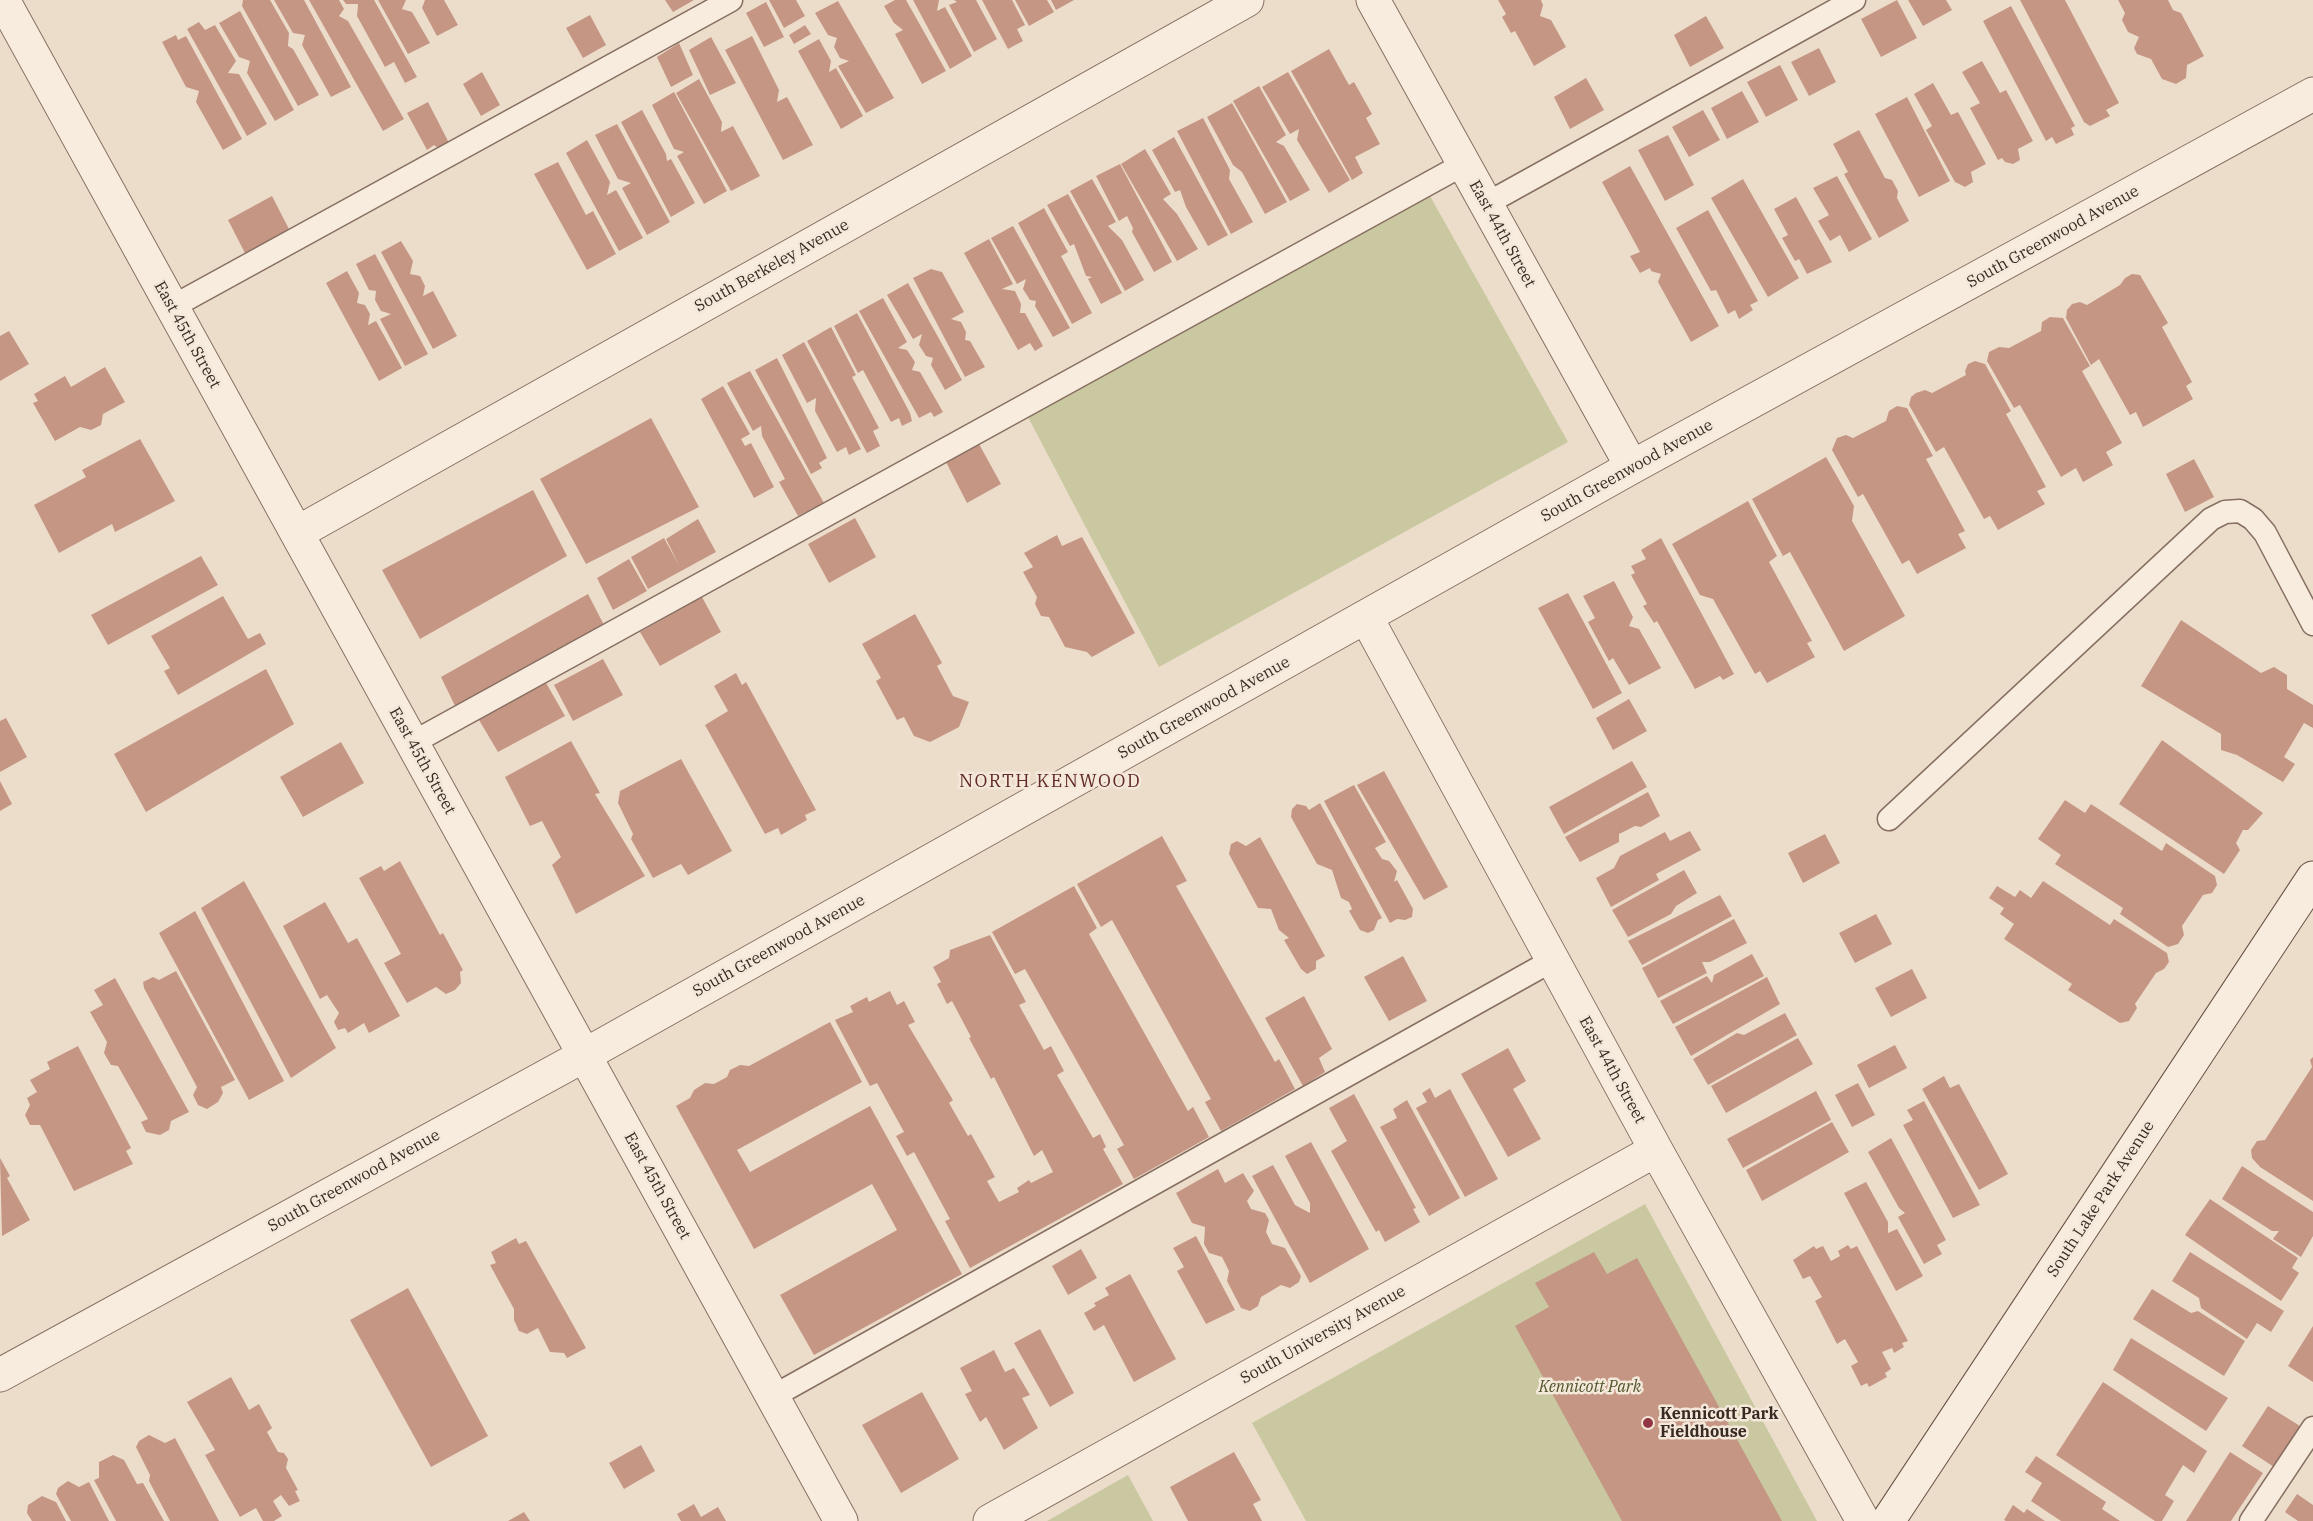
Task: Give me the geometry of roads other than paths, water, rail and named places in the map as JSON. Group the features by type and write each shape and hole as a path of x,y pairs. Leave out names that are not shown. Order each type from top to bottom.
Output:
{"street":[{"name":"East 45th Street","path":"3,0 841,1521"},
{"name":"South Berkeley Avenue","path":"297,533 1247,0"},
{"name":"East 44th Street","path":"1373,0 1632,467"},
{"name":"South Greenwood Avenue","path":"0,1375 585,1054 1632,467 2313,94"},
{"name":"East 44th Street","path":"1366,617 1656,1150 1863,1521"},
{"name":"South Lake Park Avenue","path":"1888,1521 2313,878"},
{"name":"South University Avenue","path":"990,1521 1656,1150"}],"lane":[{"path":"172,307 731,0"},
{"path":"1486,204 1854,0"},
{"path":"412,743 1464,164"},
{"path":"1888,819 2211,519 2225,512 2240,511 2253,519 2265,533 2313,624"},
{"path":"772,1396 1553,960"},
{"path":"2251,1521 2313,1428"}],"place":[{"name":"Kennicott Park Fieldhouse","path":"1648,1423"}],"district":[{"name":"NORTH KENWOOD","path":"1050,782"}],"park label":[{"name":"Kennicott Park","path":"1590,1387"}]}
